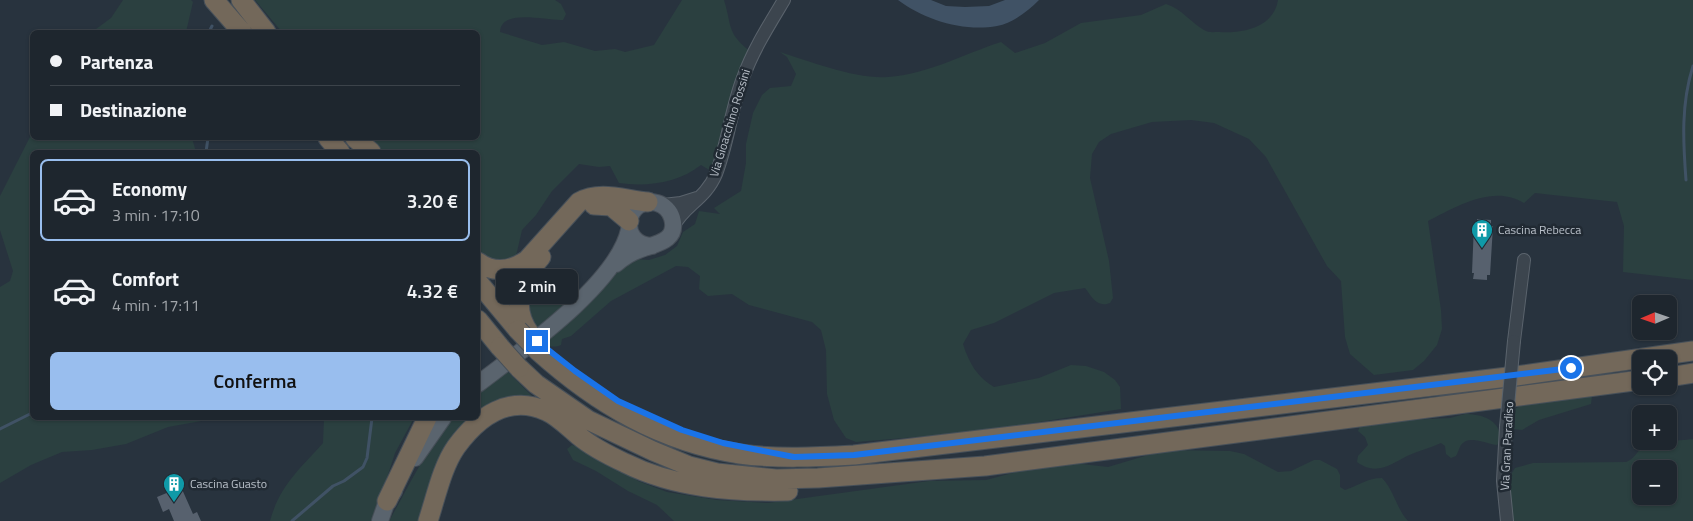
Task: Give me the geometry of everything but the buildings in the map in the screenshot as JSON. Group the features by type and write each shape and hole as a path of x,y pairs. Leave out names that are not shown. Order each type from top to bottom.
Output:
{"highway":[{"path":"214,0 240,30"},
{"path":"241,0 264,30"},
{"path":"325,140 332,150"},
{"path":"330,140 338,150"},
{"path":"357,140 365,150"},
{"path":"357,140 369,150"},
{"path":"480,263 491,269 511,269 519,265 527,260 579,202 586,198 603,195 655,204"},
{"path":"524,332 519,305 522,285 532,266 580,213 589,206 596,204 611,206 629,225"},
{"path":"480,284 563,374 598,400 646,427 724,451 760,456 794,457 884,452 1516,376 1693,351"},
{"path":"480,322 519,368 536,384 588,420 689,466 717,473 776,479 818,478 985,466"},
{"path":"1677,376 1693,374"},
{"path":"428,521 456,447 496,409 510,404 525,405 548,411 581,438 625,463 663,479 704,487 749,492 805,490 870,484 985,466 1632,381"},
{"path":"387,501 426,420"}],"main road":[{"path":"480,382 583,298 611,268 624,248 635,208 655,204 671,215 673,227 664,242 630,254 611,268"},
{"path":"629,225 636,240 646,246 652,246"},
{"path":"380,521 387,501 441,420"}],"street":[{"name":"Via Gioacchino Rossini","path":"673,227 681,215 705,193 716,174 724,151 743,77 760,39 784,0"},
{"name":"Via Gioacchino Rossini","path":"655,204 691,201 705,193"},
{"name":"Via Gran Paradiso","path":"1507,521 1502,481 1514,340 1524,260"}],"green space":[{"path":"123,0 191,0 193,2 186,30 95,30 111,18"},
{"path":"255,0 555,0 561,4 566,14 563,20 516,18 508,20 502,25 500,32 542,45 564,42 595,51 615,49 625,52 654,45 682,0 724,0 734,35 753,54 716,174 701,165 672,180 651,184 630,184 619,183 610,166 599,167 579,164 552,191 536,215 522,230 516,256 494,262 480,258 480,150 375,150 368,140 480,140 480,30 280,30"},
{"path":"1278,0 1693,0 1693,280 1623,272 1624,226 1617,202 1535,193 1524,203 1500,196 1475,200 1428,221 1441,310 1442,329 1437,345 1424,361 1413,370 1374,375 1350,354 1345,337 1341,281 1327,266 1266,157 1249,139 1214,123 1191,120 1152,122 1111,134 1099,142 1092,154 1090,178 1109,261 1113,298 1110,303 1098,303 1085,288 1054,293 994,323 971,330 963,344 974,369 994,387 1039,378 1071,365 1086,366 1104,372 1115,380 1120,387 1121,409 977,432 856,442 846,438 834,420 827,394 826,350 821,330 812,322 749,305 732,294 708,296 699,289 700,276 688,267 676,266 611,301 571,336 562,339 561,345 545,345 536,339 529,330 528,305 541,296 556,298 575,309 624,265 634,259 649,260 665,255 677,246 683,232 695,224 699,211 720,214 714,208 741,191 746,163 746,144 753,113 762,95 770,88 791,86 796,74 787,57 780,52 848,73 888,77 932,68 1001,42 1015,53 1045,43 1081,23 1141,15 1166,4 1177,9 1207,32 1238,32 1264,23 1275,9"},
{"path":"30,137 30,140 193,140 195,150 30,150 30,420 207,420 168,427 126,444 92,450 62,452 31,465 0,483 0,287 10,281 13,271 0,230 0,196"},
{"path":"505,369 536,400 501,398 480,410 480,389"},
{"path":"1592,396 1591,404 1539,420 1522,430 1513,429 1515,409 1520,406"},
{"path":"1465,414 1479,415 1491,420 1498,429 1500,435 1499,443 1497,445 1478,440 1469,440 1461,445 1456,456 1451,458 1446,454 1445,446 1441,443 1407,456 1389,466 1377,469 1357,462 1358,456 1368,445 1365,437 1358,431 1360,426 1387,421 1450,418"},
{"path":"324,420 413,420 395,453 373,521 270,521 279,497 291,479 323,443"},
{"path":"450,420 468,420 458,431 419,521 389,521 426,455"},
{"path":"1693,439 1693,521 1511,521 1510,476 1515,468 1533,463 1626,462 1640,450 1677,450 1677,440"},
{"path":"572,445 591,450 624,469 638,481 667,492 717,500 768,503 929,481 986,480 1042,465 1073,463 1108,467 1165,450 1230,451 1244,454 1278,472 1291,471 1314,460 1320,460 1337,469 1340,475 1340,487 1345,490 1368,480 1382,478 1408,521 674,521 657,505 573,460 567,449"}],"water":[{"path":"898,0 931,0 946,6 965,7 989,6 1005,0 1039,0 1009,22 997,26 971,27 958,26 932,19"}],"waterway":[{"path":"210,30 212,26"},
{"path":"1686,180 1685,108 1686,94 1693,66"},
{"path":"206,150 208,140"},
{"path":"0,429 30,414"},
{"path":"292,521 333,486 344,481 363,467 367,458 372,420"}],"place":[{"name":"Cascina Rebecca","path":"1482,249"},
{"name":"Cascina Guasto","path":"174,503"}],"route":[{"path":"537,341 618,401 662,423 723,443 794,457 854,455 1571,368"}]}
